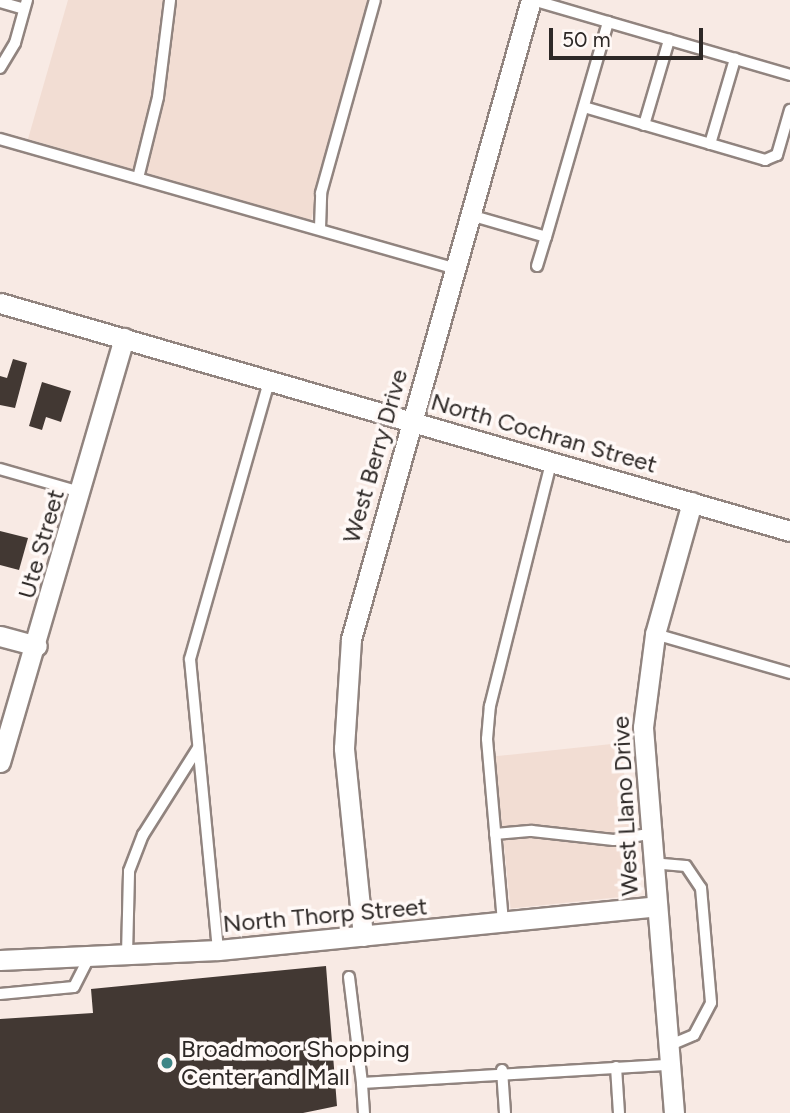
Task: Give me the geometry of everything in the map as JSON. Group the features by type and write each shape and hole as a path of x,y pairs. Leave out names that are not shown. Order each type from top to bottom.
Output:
{"street":[{"name":"West Berry Drive","path":"363,936 343,690 373,550 532,0"},
{"name":"North Cochran Street","path":"0,303 552,459 790,531"},
{"name":"Ute Street","path":"0,762 37,646 124,338"},
{"name":"West Llano Drive","path":"674,1113 654,906 643,727 655,634 692,502"},
{"path":"0,636 37,646"},
{"name":"North Thorp Street","path":"0,960 218,950 654,906"}],"lane":[{"path":"138,178 158,97 170,0"},
{"path":"320,228 321,193 375,0"},
{"path":"532,0 790,75"},
{"path":"0,2 26,4 0,68"},
{"path":"537,266 608,22"},
{"path":"644,125 669,40"},
{"path":"710,144 735,59"},
{"path":"584,107 765,160 777,155 790,110"},
{"path":"0,139 454,268"},
{"path":"469,214 546,237"},
{"path":"218,950 190,659 270,379"},
{"path":"503,923 495,834 490,706 552,459"},
{"path":"0,469 81,492"},
{"path":"655,634 790,673"},
{"path":"127,956 129,872 143,835 198,748"},
{"path":"495,834 614,840 649,834"},
{"path":"362,1083 502,1070 616,1067 668,1055 694,1035 711,1003 701,888 686,866 651,863"},
{"path":"0,994 74,987 89,958"},
{"path":"349,977 364,1113"},
{"path":"616,1067 619,1113"},
{"path":"502,1070 505,1113"}],"shaded area":[{"path":"68,0 371,0 311,220 28,139"},
{"path":"621,743 637,895 511,908 495,756"}],"building":[{"path":"13,359 27,363 15,408 0,405 0,376 7,378"},
{"path":"42,382 71,391 61,422 46,417 42,430 29,426"},
{"path":"0,531 28,538 19,570 0,565"},
{"name":"Broadmoor Shopping Center and Mall","path":"326,966 337,1106 303,1113 0,1113 0,1019 93,1013 91,989"}],"place":[{"name":"Broadmoor Shopping Center and Mall","path":"167,1063"}]}
